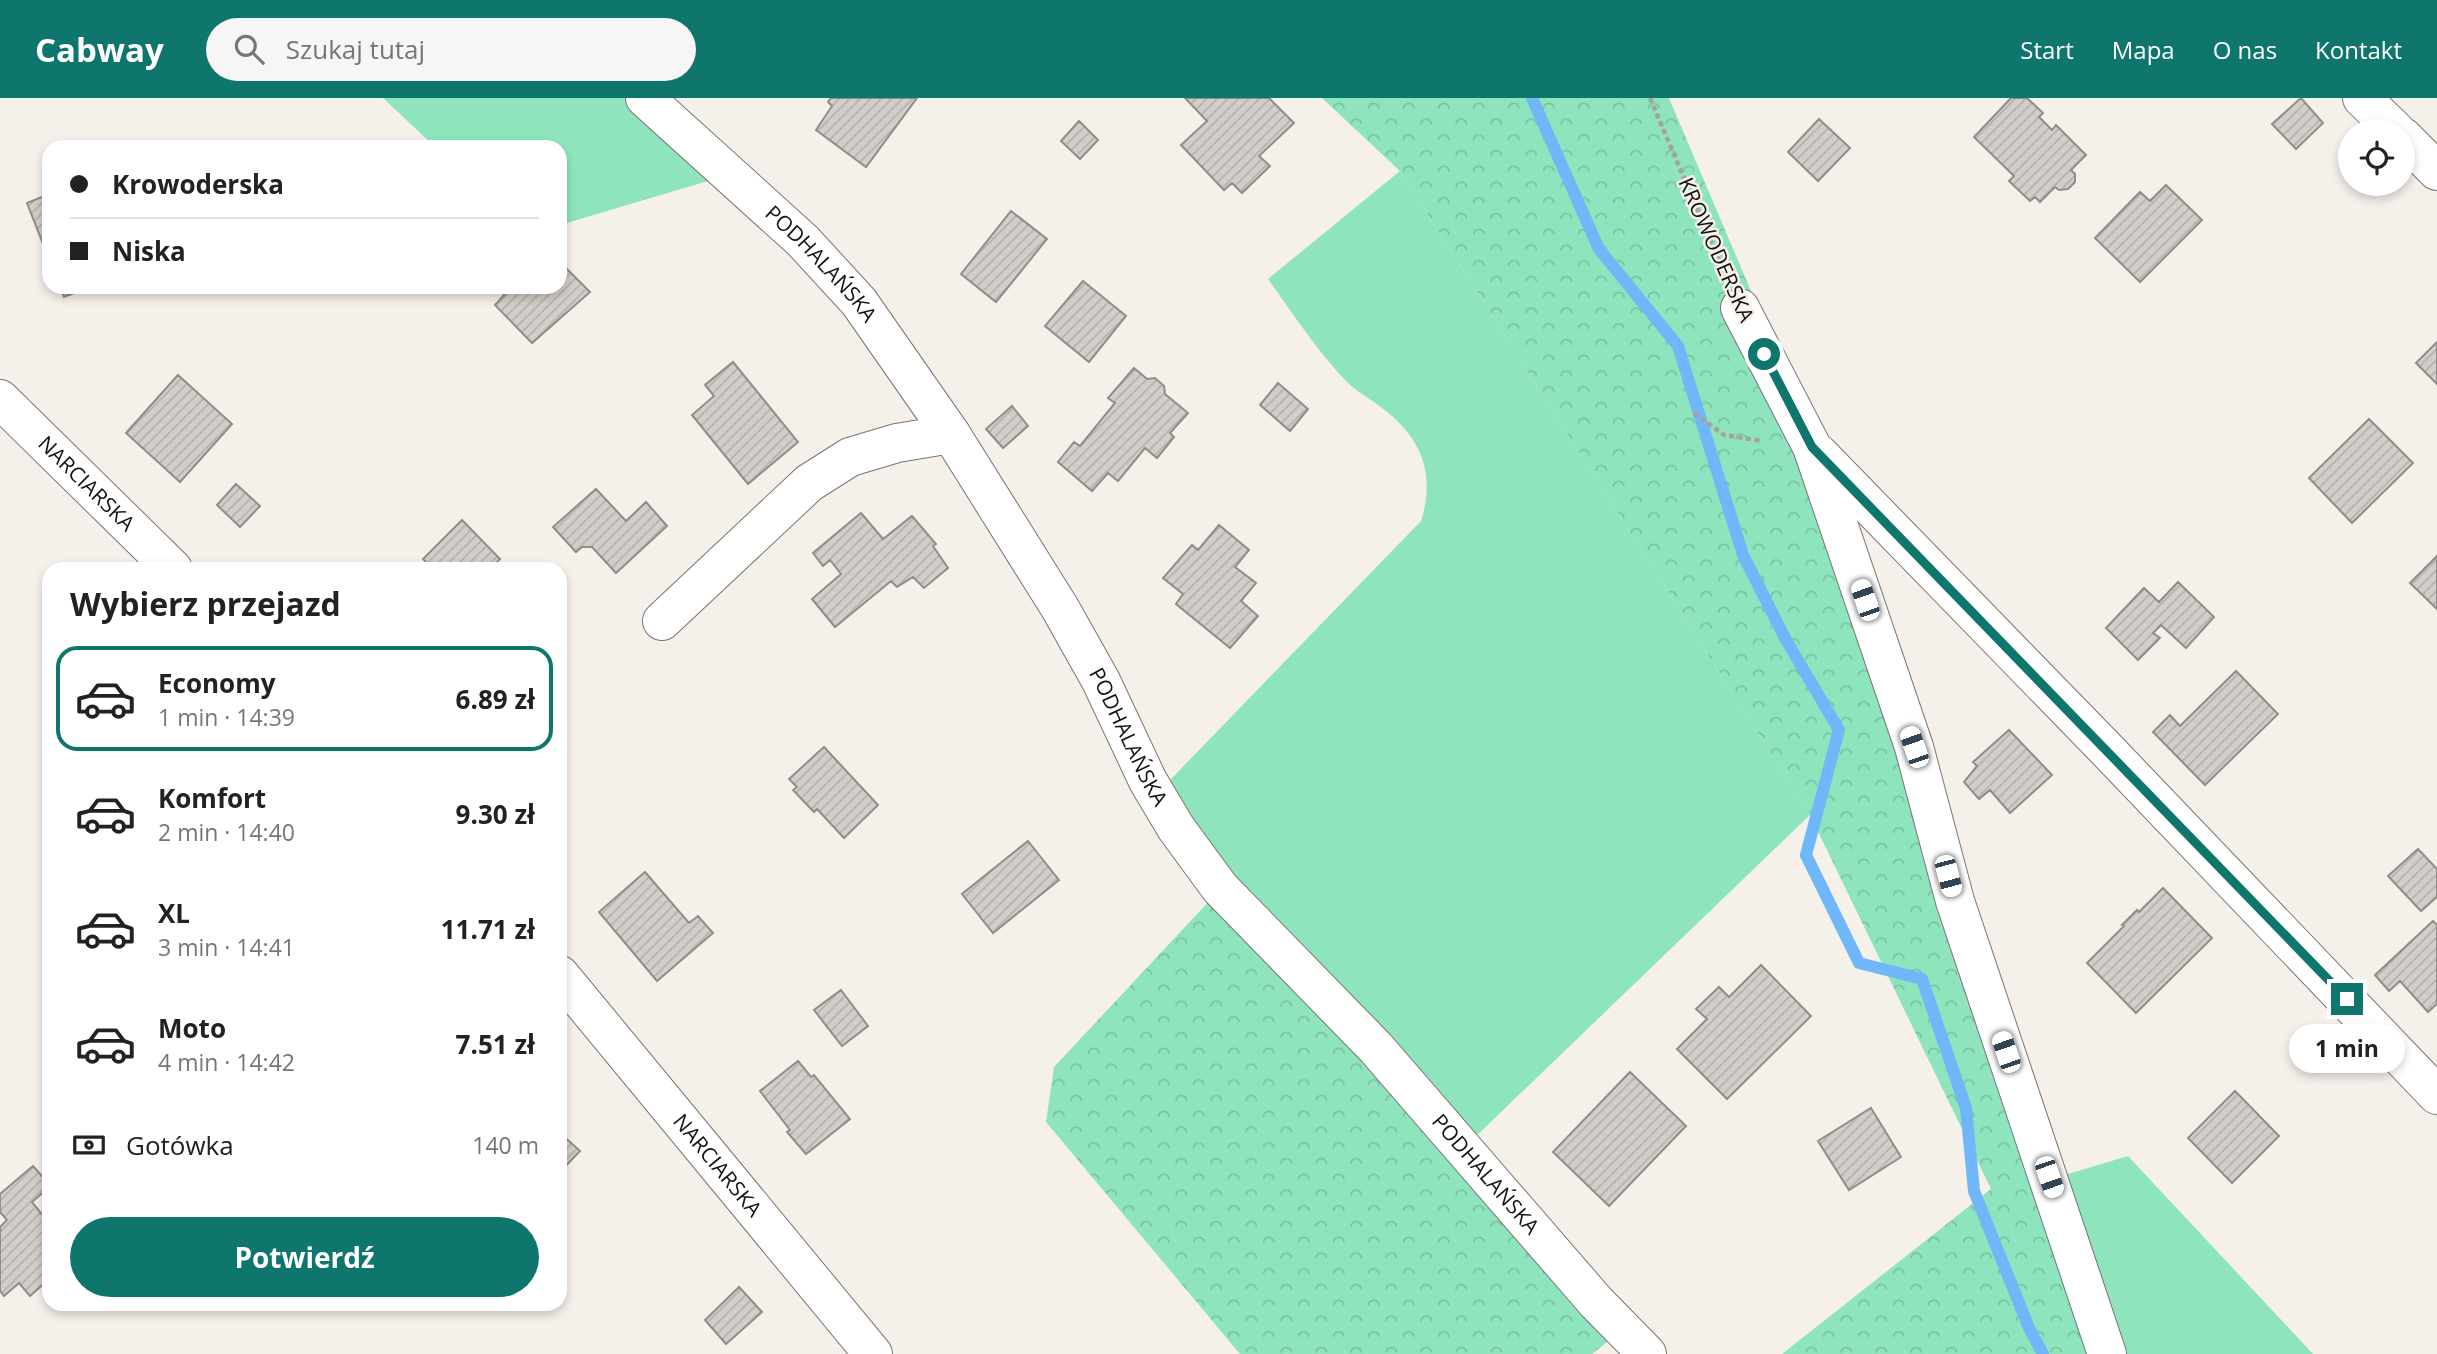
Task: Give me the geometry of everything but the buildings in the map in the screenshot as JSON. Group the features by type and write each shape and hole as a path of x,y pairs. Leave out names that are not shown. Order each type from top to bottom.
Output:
{"street":[{"name":"PODHALAŃSKA","path":"645,98 795,233 859,302 951,433 1060,608 1101,681 1148,781 1176,828 1220,888 1376,1048 1595,1302 1647,1354"},
{"path":"2362,98 2384,119"},
{"path":"2415,149 2437,171"},
{"name":"KROWODERSKA","path":"1740,308 1812,447 1914,747 1955,901 2107,1354"},
{"name":"NARCIARSKA","path":"0,399 166,562"},
{"path":"662,621 809,483 850,457 897,443 951,433"},
{"path":"1812,447 2185,831 2437,1096"},
{"name":"NARCIARSKA","path":"567,983 873,1354"}],"path":[{"name":"KROWODERSKA","path":"1650,98 1740,308"},
{"path":"1694,414 1724,435 1812,447"}],"green space":[{"path":"383,98 630,98 718,178 567,223 567,140 428,140"},
{"path":"1322,98 1669,98 1751,291 1723,307 1805,455 2097,1354 1782,1354 1991,1189 1810,815 1400,171"},
{"path":"1400,171 1810,815 1471,1141 1283,936 1171,801 1171,779 1421,521 1427,487 1426,472 1422,457 1407,431 1378,405 1351,386 1336,370 1268,279"},
{"path":"1213,897 1363,1050 1612,1338 1592,1354 1240,1354 1046,1122 1054,1067"},
{"path":"2128,1156 2313,1354 2117,1354 2058,1177"}],"waterway":[{"path":"1532,98 1599,249 1678,346 1743,555 1785,638 1839,730 1806,855 1859,963 1922,979 1966,1108 1974,1191 2029,1328 2043,1354"}],"route":[{"path":"1764,354 1812,447 2347,999"}]}
